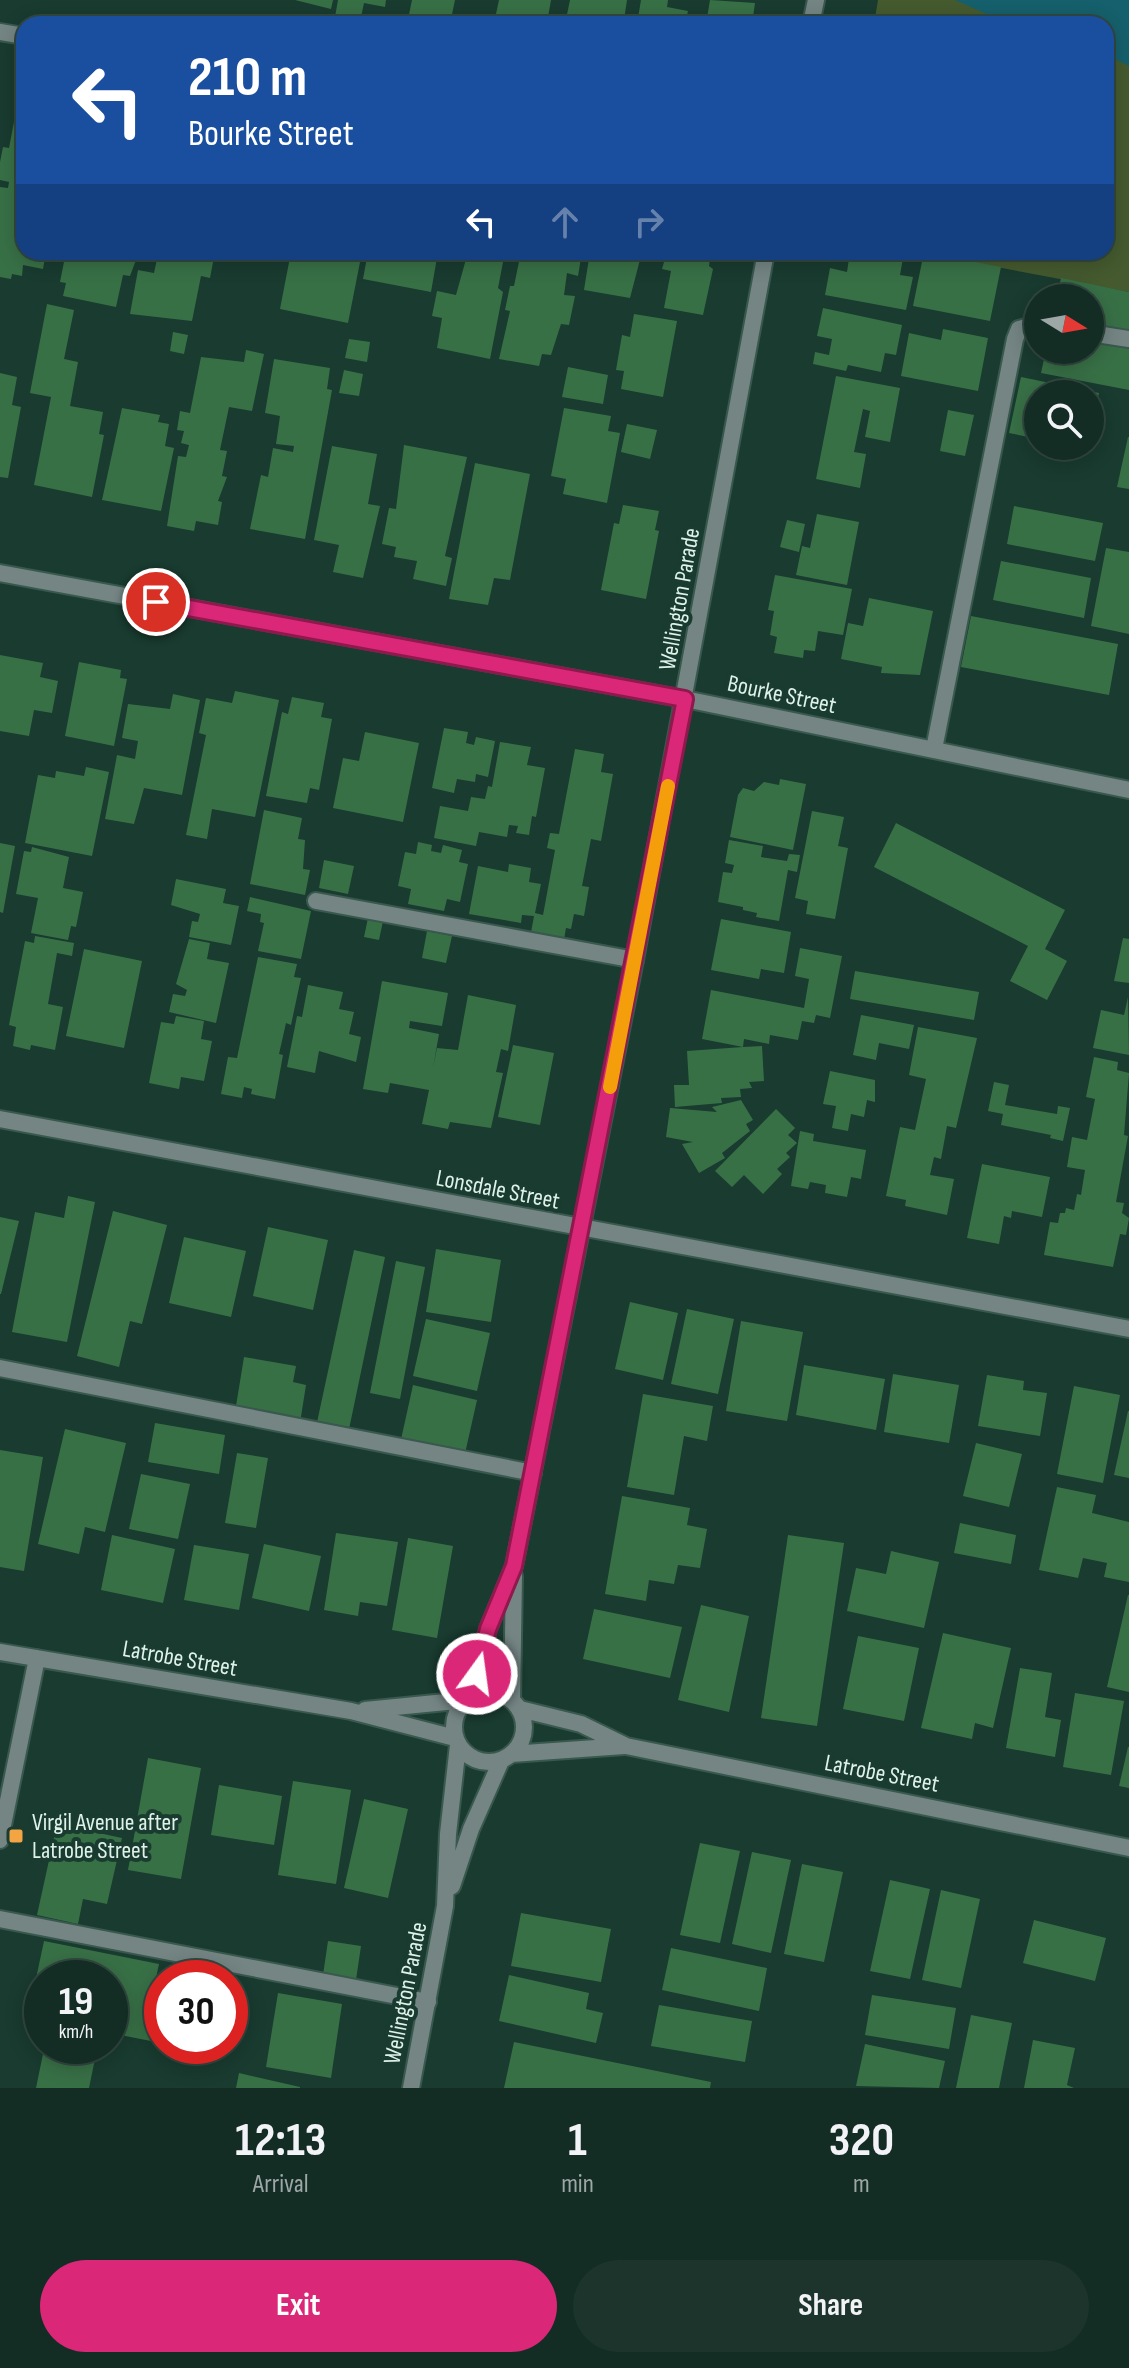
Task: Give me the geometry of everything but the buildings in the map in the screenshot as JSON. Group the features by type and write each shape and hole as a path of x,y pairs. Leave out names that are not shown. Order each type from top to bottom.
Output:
{"street":[{"name":"Wellington Parade","path":"469,1698 488,1629 514,1566 635,960 765,260"},
{"path":"934,749 1015,339 1019,329 1024,328"},
{"path":"1104,335 1129,339"},
{"name":"Bourke Street","path":"0,573 685,699 1129,790"},
{"path":"316,901 635,960"},
{"name":"Lonsdale Street","path":"0,1119 1129,1329"},
{"path":"0,1368 533,1473"},
{"name":"Wellington Parade","path":"514,1566 516,1705"},
{"name":"Latrobe Street","path":"0,1652 351,1711 457,1742"},
{"path":"0,1840 37,1658"},
{"path":"489,1691 516,1705 524,1733 506,1758 476,1761 457,1742 454,1721 469,1698 489,1691"},
{"name":"Latrobe Street","path":"351,1711 469,1698"},
{"name":"Latrobe Street","path":"516,1705 581,1724 626,1746 1129,1848"},
{"name":"Wellington Parade","path":"411,2088 445,1906 457,1742"},
{"name":"Latrobe Street","path":"506,1758 626,1746"},
{"name":"Wellington Parade","path":"445,1906 471,1829 506,1758"},
{"path":"0,1919 428,2002"}],"green space":[{"path":"878,0 1129,0 1129,292 1104,287 1104,284 1087,284 959,260 1114,260 1114,16 875,16"}],"water":[{"path":"955,0 1129,0 1129,66 1114,59 1114,16 991,16"}],"slow traffic":[{"path":"610,1087 668,786"}],"place":[{"name":"Virgil Avenue after Latrobe Street","path":"16,1836"}],"route":[{"path":"156,602 685,699 514,1566 488,1629 477,1674"}]}
